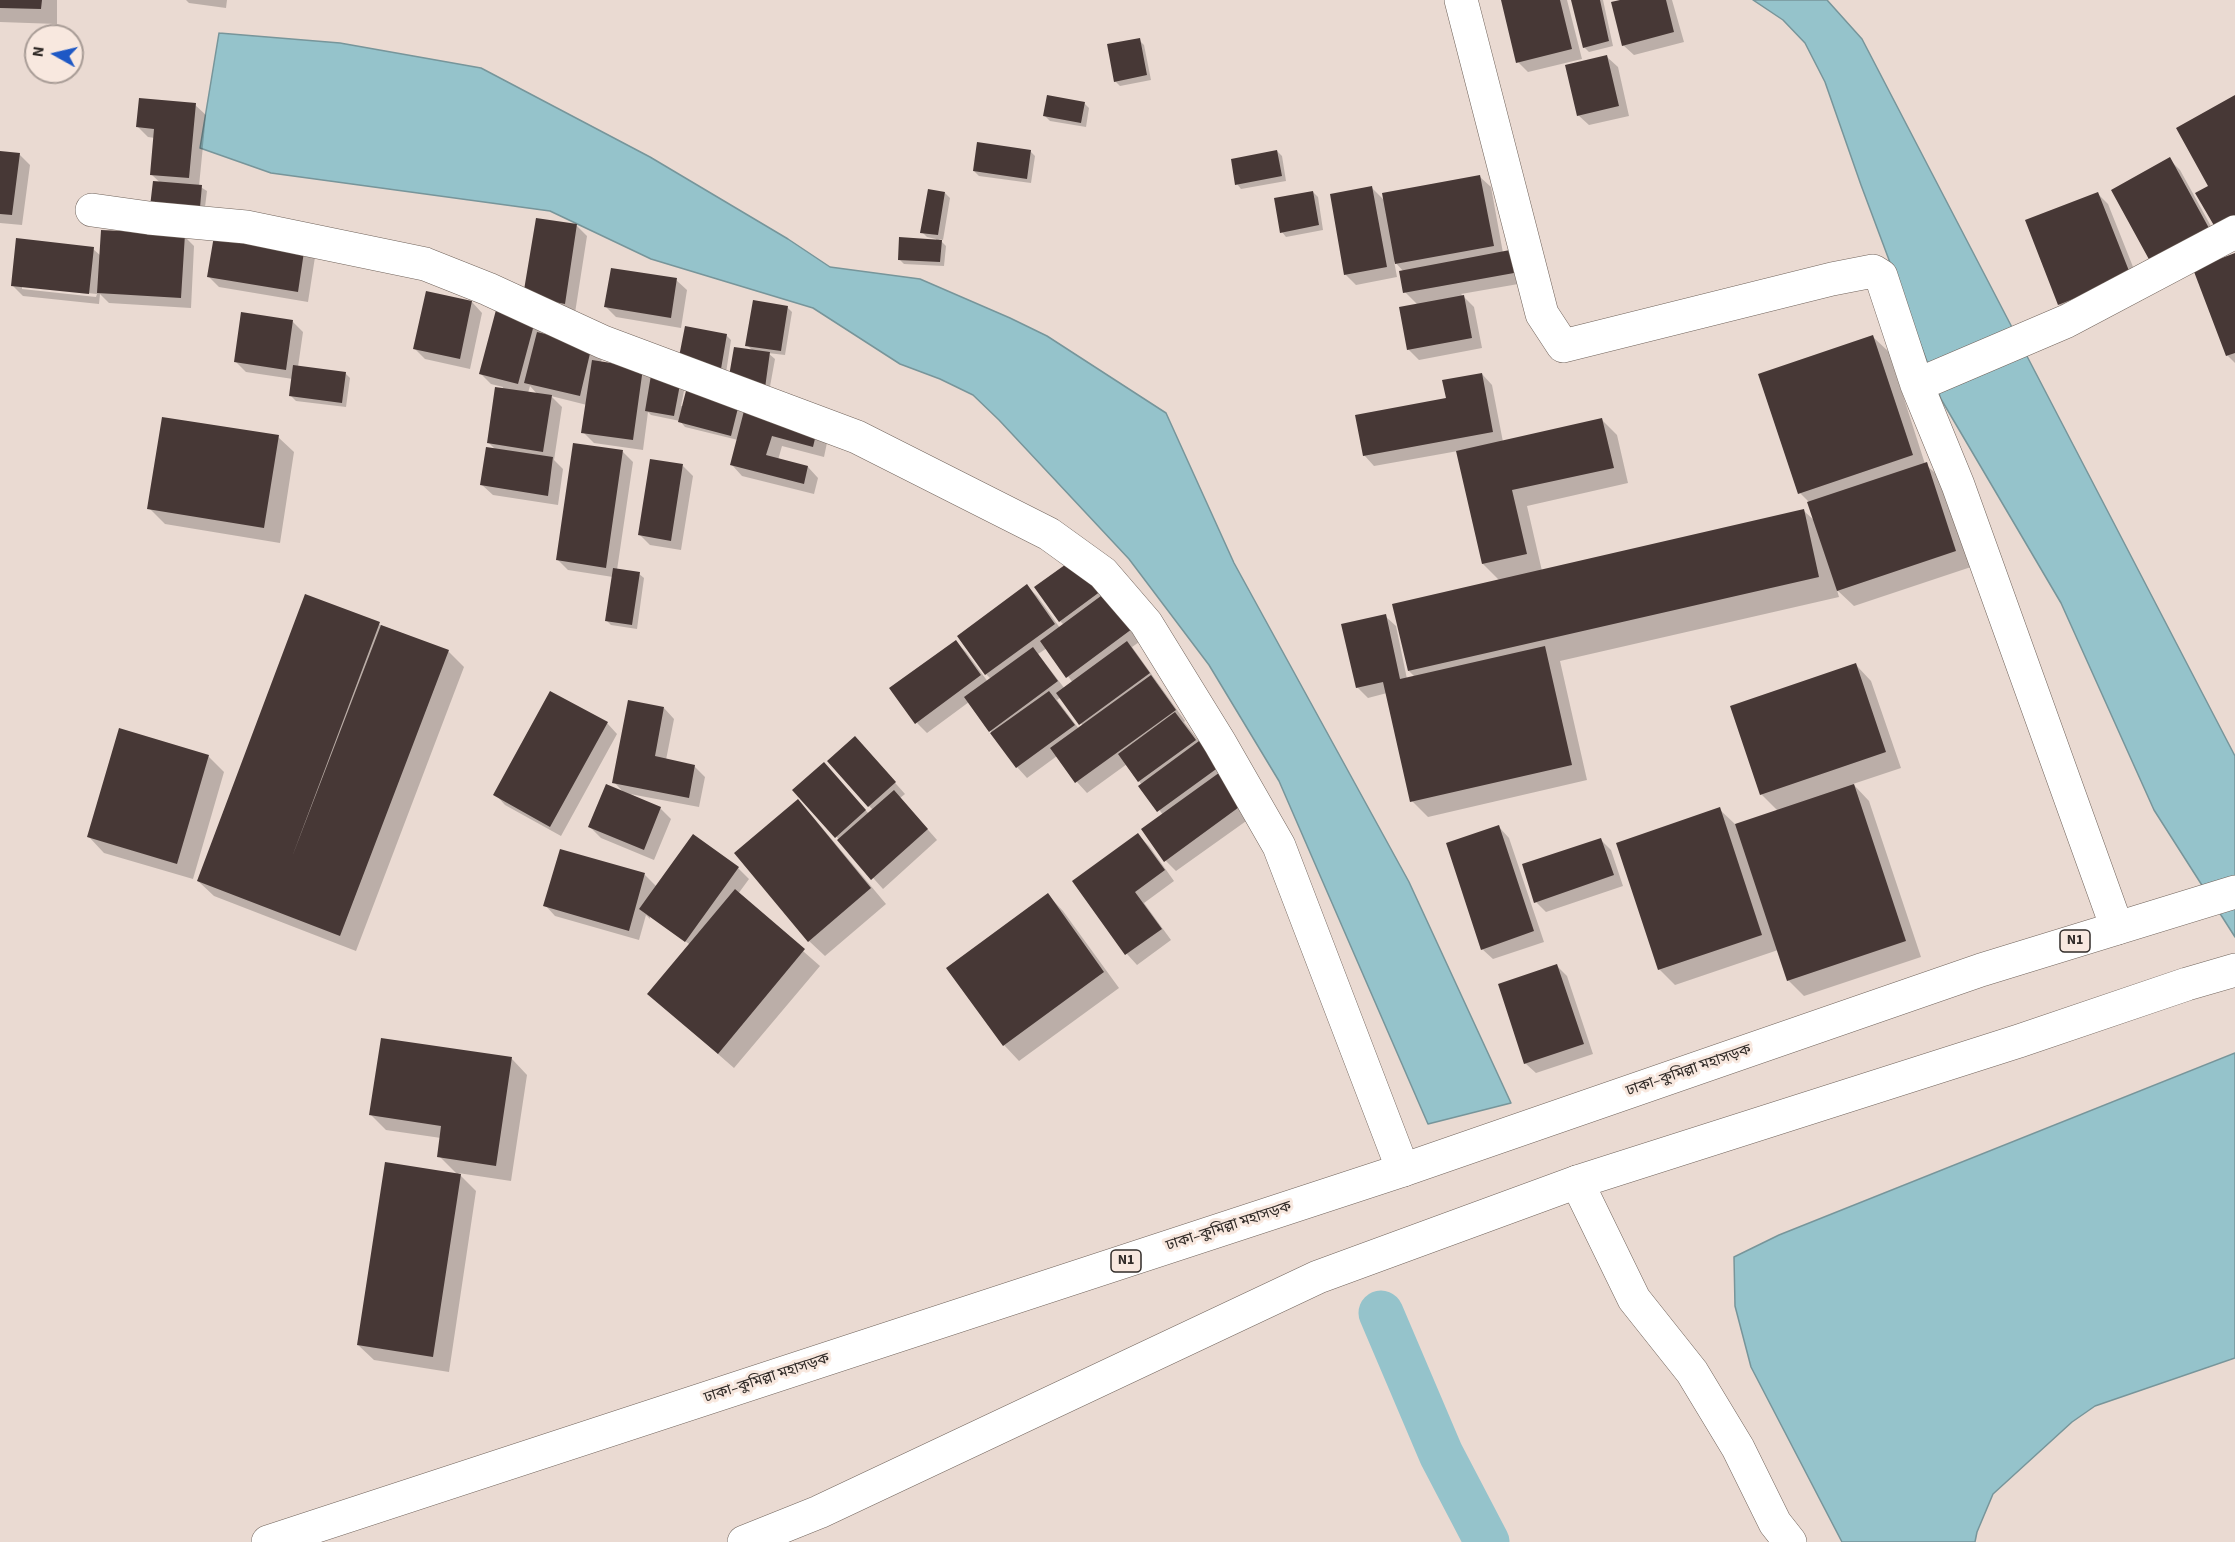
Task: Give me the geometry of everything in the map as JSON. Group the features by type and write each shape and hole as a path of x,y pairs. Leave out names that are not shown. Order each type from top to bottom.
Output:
{"main road":[{"path":"1461,0 1542,314 1563,346 1832,279 1873,271 1881,276 1917,385 1958,485 2118,928"},
{"path":"92,210 246,227 425,264 603,342 857,437 1048,534 1103,573 1146,623 1220,743 1279,846 1403,1170"},
{"path":"1917,385 2067,321 2235,232"},
{"name":"N1","path":"2118,928 2235,892"},
{"name":"ঢাকা–কুমিল্লা মহাসড়ক","path":"268,1542 1403,1170 1981,970 2118,928"},
{"path":"744,1542 819,1512 1318,1277 1576,1182 2235,970"},
{"path":"1576,1182 1634,1299 1692,1372 1738,1448 1775,1523 1790,1542"}],"water":[{"path":"1753,0 1827,0 1862,39 2235,756 2235,937 2154,810 2061,603 1941,399 1825,82 1805,43 1783,20"},
{"path":"219,33 340,43 481,68 650,157 788,239 830,267 920,279 1010,318 1047,336 1166,413 1234,563 1409,882 1511,1103 1428,1124 1279,781 1209,665 1129,559 973,395 940,379 900,364 813,308 651,259 550,211 271,173 200,148"},
{"path":"2235,1053 2235,1358 2095,1406 2072,1422 1993,1494 1975,1542 1842,1542 1751,1367 1735,1306 1734,1257 1779,1235"}],"building":[{"path":"0,0 42,0 41,9 0,8"},
{"path":"1501,0 1560,0 1572,49 1516,63"},
{"path":"1571,0 1600,0 1609,41 1583,48"},
{"path":"1666,0 1674,32 1622,46 1611,2"},
{"path":"1140,38 1147,75 1114,82 1107,44"},
{"path":"1607,55 1619,106 1577,116 1565,65"},
{"path":"1047,95 1085,102 1081,123 1043,116"},
{"path":"2235,95 2235,225 2219,234 2195,193 2208,186 2176,128"},
{"path":"139,98 196,103 189,178 150,175 154,129 136,127"},
{"path":"977,142 1031,150 1027,179 973,171"},
{"path":"1277,150 1282,176 1235,185 1231,159"},
{"path":"0,151 20,153 12,215 0,214"},
{"path":"2170,157 2210,230 2151,263 2111,190"},
{"path":"1480,175 1494,246 1395,264 1382,193"},
{"path":"153,181 202,185 199,219 149,215"},
{"path":"1372,186 1387,267 1344,275 1330,194"},
{"path":"928,189 945,192 938,235 920,233"},
{"path":"1313,191 1319,225 1280,233 1274,198"},
{"path":"2098,192 2131,276 2058,305 2025,220"},
{"path":"536,218 577,224 565,304 523,296"},
{"path":"101,230 185,234 181,298 97,293"},
{"path":"215,230 305,245 298,292 207,277"},
{"path":"899,237 942,240 940,262 898,260"},
{"path":"16,238 94,247 89,294 11,286"},
{"path":"1510,250 1514,273 1403,293 1399,271"},
{"path":"2235,253 2235,353 2226,356 2193,269"},
{"path":"611,268 677,278 671,318 604,307"},
{"path":"426,291 472,301 460,359 413,349"},
{"path":"1464,295 1472,338 1407,350 1399,307"},
{"path":"753,300 788,306 781,351 745,346"},
{"path":"496,310 535,321 518,384 479,374"},
{"path":"241,312 293,320 286,370 234,362"},
{"path":"685,326 727,334 721,369 678,362"},
{"path":"537,332 592,345 580,396 524,383"},
{"path":"1873,335 1913,455 1798,494 1758,374"},
{"path":"734,347 770,352 765,388 728,382"},
{"path":"592,360 643,368 633,440 581,433"},
{"path":"293,365 346,372 342,403 289,396"},
{"path":"652,369 682,374 674,416 645,411"},
{"path":"1482,373 1493,432 1363,456 1355,415 1446,398 1442,380"},
{"path":"495,387 552,395 543,452 487,443"},
{"path":"687,387 740,400 731,436 678,422"},
{"path":"745,407 818,426 813,447 772,436 766,455 808,466 804,484 730,465"},
{"path":"162,417 279,435 264,528 147,509"},
{"path":"1602,418 1614,468 1512,490 1527,554 1482,564 1456,451"},
{"path":"573,443 623,450 606,568 556,560"},
{"path":"486,447 553,457 548,496 480,485"},
{"path":"650,459 683,464 671,541 638,535"},
{"path":"1927,462 1956,551 1837,591 1807,502"},
{"path":"1804,509 1819,577 1408,671 1392,604"},
{"path":"1076,557 1101,591 1059,622 1034,587"},
{"path":"613,568 640,572 632,625 605,621"},
{"path":"1027,584 1055,624 985,675 957,636"},
{"path":"1109,590 1136,626 1066,678 1040,641"},
{"path":"305,594 380,622 292,857 381,625 449,650 340,936 197,881"},
{"path":"1386,614 1400,679 1545,646 1572,765 1410,802 1383,682 1356,688 1341,624"},
{"path":"956,640 981,675 915,724 889,688"},
{"path":"1127,641 1150,673 1079,725 1056,693"},
{"path":"1033,647 1058,681 989,732 964,697"},
{"path":"1856,663 1886,752 1760,795 1730,706"},
{"path":"1151,675 1176,710 1075,783 1050,748"},
{"path":"550,691 608,722 550,827 493,795"},
{"path":"1049,691 1075,725 1016,768 990,733"},
{"path":"628,700 664,707 655,756 695,765 689,798 612,783"},
{"path":"1175,712 1196,740 1138,782 1118,754"},
{"path":"119,728 209,755 177,864 87,837"},
{"path":"855,736 896,782 868,807 827,761"},
{"path":"1199,741 1219,767 1157,812 1138,786"},
{"path":"824,762 866,810 835,838 792,790"},
{"path":"1223,770 1246,802 1164,862 1141,829"},
{"path":"606,784 661,807 644,850 588,827"},
{"path":"1854,784 1906,941 1787,981 1735,824"},
{"path":"894,790 928,829 871,880 837,840"},
{"path":"798,799 871,888 808,942 734,853"},
{"path":"1720,807 1762,935 1658,970 1616,843"},
{"path":"1499,825 1534,931 1481,950 1446,843"},
{"path":"1138,833 1165,870 1135,892 1162,929 1125,955 1072,881"},
{"path":"693,834 739,867 685,942 639,909"},
{"path":"1601,838 1614,875 1534,903 1522,864"},
{"path":"560,849 645,873 629,931 543,906"},
{"path":"735,889 805,949 718,1054 647,994"},
{"path":"1048,893 1104,972 1003,1046 946,968"},
{"path":"1557,964 1584,1044 1524,1064 1498,984"},
{"path":"381,1038 512,1057 496,1166 437,1157 441,1126 369,1115"},
{"path":"385,1162 461,1174 433,1357 357,1345"}],"waterway":[{"path":"1381,1313 1441,1454 1487,1542"}]}
